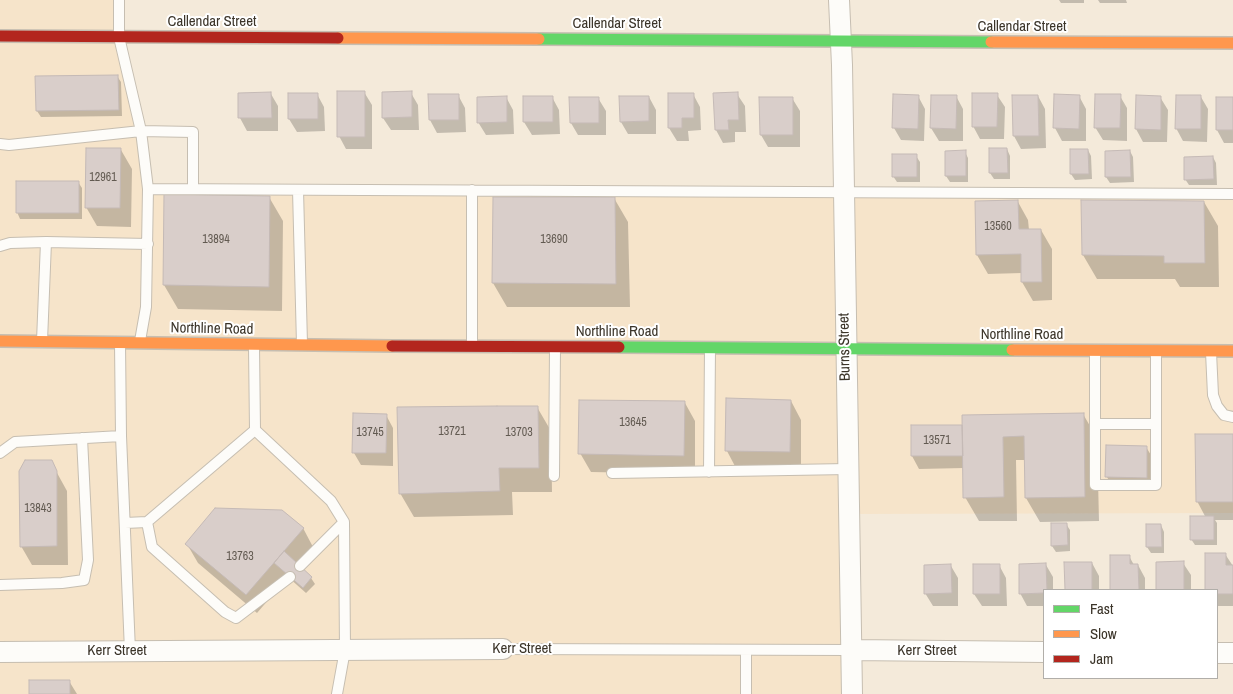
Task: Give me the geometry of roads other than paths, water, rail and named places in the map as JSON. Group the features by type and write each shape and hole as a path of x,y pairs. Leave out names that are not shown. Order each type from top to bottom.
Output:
{"main road":[{"name":"Callendar Street","path":"0,36 1233,43"},
{"name":"Northline Road","path":"0,341 254,345 1233,351"}],"street":[{"name":"Burns Street","path":"839,0 842,65 842,192 852,694"},
{"name":"Kerr Street","path":"0,652 502,649"},
{"name":"Kerr Street","path":"851,650 1043,652"},
{"path":"1218,653 1233,653"}],"lane":[{"path":"119,0 120,37 141,131 148,189 146,308 140,342"},
{"path":"0,144 9,145 141,131 193,132 193,189"},
{"path":"148,189 1233,194"},
{"path":"298,190 302,345"},
{"path":"472,190 472,346"},
{"path":"0,246 10,243 46,242 148,244"},
{"path":"42,342 46,242"},
{"path":"120,342 121,436 130,651"},
{"path":"254,345 255,430 331,501 344,522 345,650 337,694"},
{"path":"554,476 555,347"},
{"path":"709,472 710,348"},
{"path":"1095,350 1095,485 1156,485 1156,350"},
{"path":"1212,351 1213,395 1217,406 1224,415 1233,417"},
{"path":"1095,424 1156,424"},
{"path":"125,523 147,522 255,430"},
{"path":"0,453 15,442 121,436"},
{"path":"0,585 62,583 84,580 88,560 82,438"},
{"path":"612,473 848,469"},
{"path":"147,522 152,547 225,612 236,618 290,577"},
{"path":"300,566 344,522"},
{"name":"Kerr Street","path":"502,649 851,650"},
{"path":"746,650 746,694"}]}
